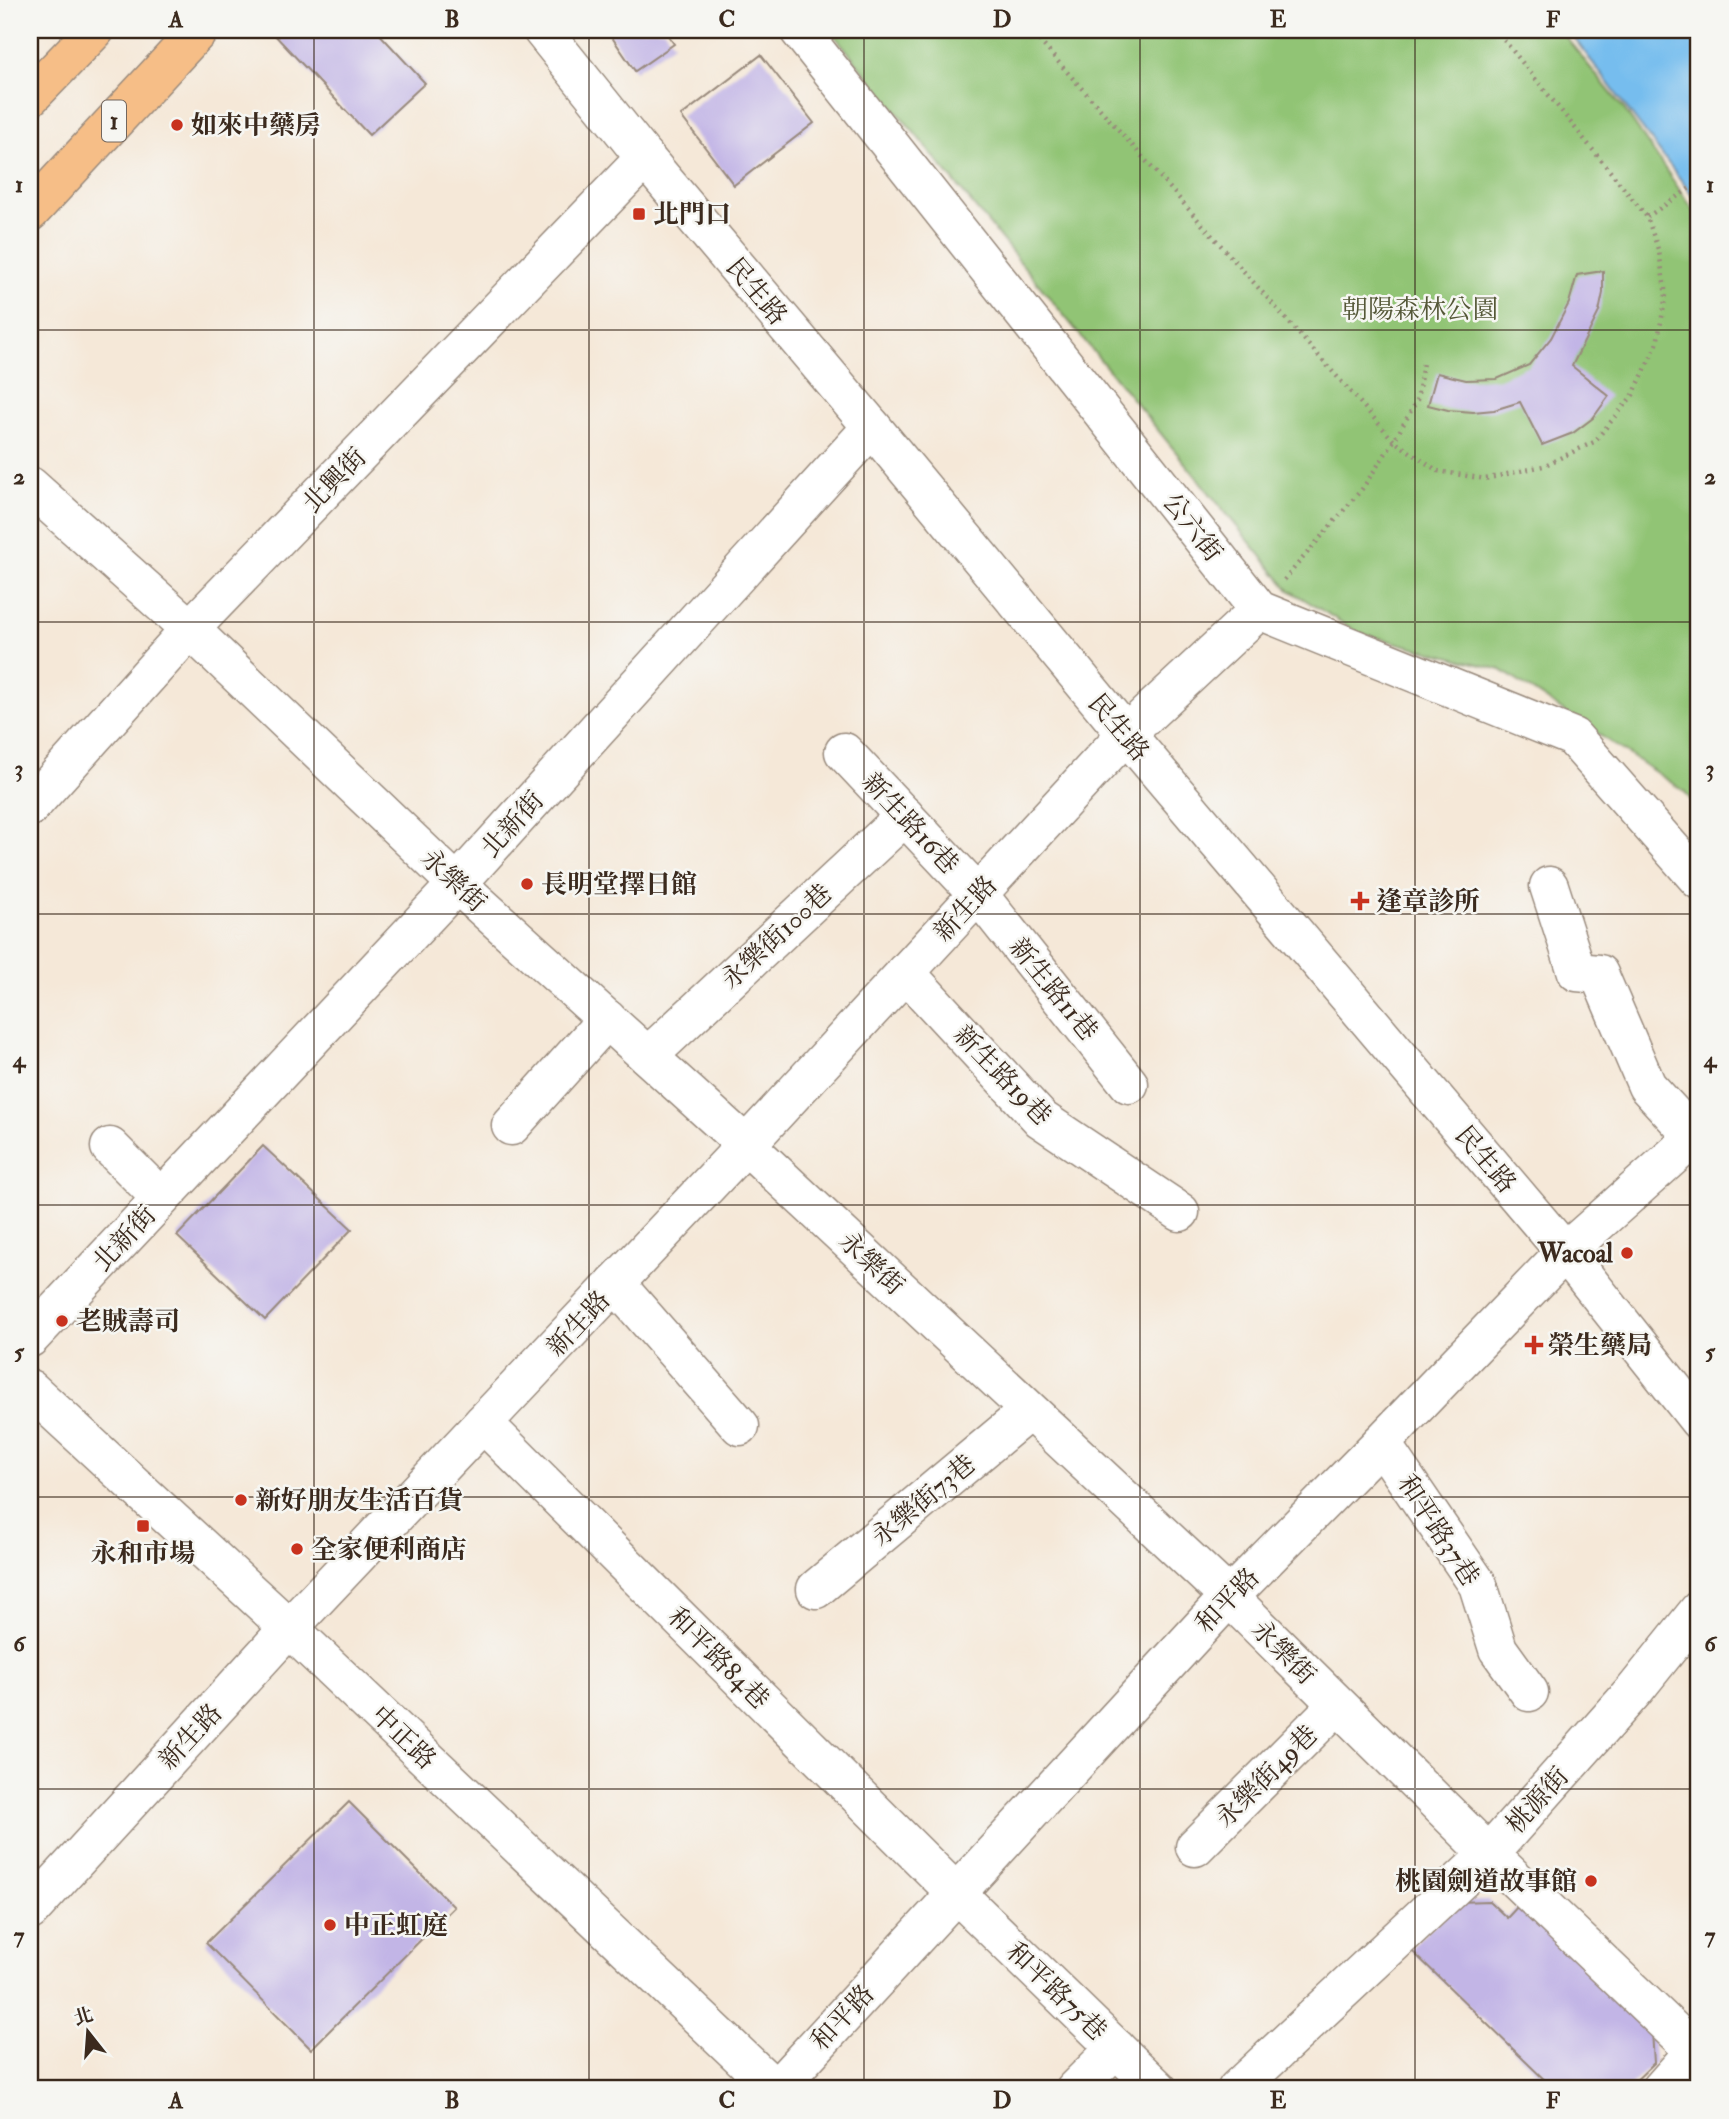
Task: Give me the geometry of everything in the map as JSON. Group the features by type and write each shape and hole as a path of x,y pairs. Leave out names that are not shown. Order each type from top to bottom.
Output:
{"main road":[{"path":"30,97 95,30"},
{"name":"1","path":"30,212 199,30"}],"street":[{"name":"民生路","path":"542,30 645,158 1126,734 1565,1252 1699,1421"},
{"name":"公六街","path":"799,30 1259,610 1573,737 1699,880"},
{"name":"北興街","path":"30,807 190,629 645,158"},
{"name":"北新街","path":"30,1338 457,884 872,427"},
{"name":"永樂街","path":"30,486 190,629 457,884 746,1145 1229,1597 1489,1854 1698,2050"},
{"name":"新生路","path":"30,1911 289,1628 746,1145 1126,734 1259,610"},
{"name":"新生路16巷","path":"844,752 978,894"},
{"name":"永樂街100巷","path":"648,1056 905,816"},
{"path":"1549,886 1577,972 1599,974 1647,1086 1697,1135"},
{"name":"新生路11巷","path":"978,894 1129,1084"},
{"name":"新生路19巷","path":"905,972 1041,1119 1180,1213"},
{"path":"511,1126 607,1019"},
{"name":"和平路","path":"775,2089 1229,1597 1565,1252 1697,1135"},
{"path":"110,1147 161,1198"},
{"path":"615,1283 740,1426"},
{"name":"中正路","path":"30,1389 289,1628 775,2089"},
{"name":"永樂街73巷","path":"816,1589 1029,1411"},
{"name":"和平路84巷","path":"482,1423 956,1893"},
{"name":"和平路37巷","path":"1381,1443 1478,1585 1497,1648 1529,1692"},
{"name":"桃源街","path":"1237,2089 1489,1854 1634,1691 1699,1610"},
{"name":"永樂街49巷","path":"1195,1847 1337,1705"},
{"name":"和平路75巷","path":"956,1893 1158,2089"},
{"path":"1075,2089 1116,2048"},
{"path":"1661,2089 1698,2050"}],"path":[{"path":"1030,30 1394,441 1438,471 1485,479 1543,466 1594,442 1633,396 1657,344 1666,295 1659,252 1647,217 1496,30"},
{"path":"1647,217 1699,182"},
{"path":"1259,610 1362,489 1394,441 1417,400 1423,363"}],"green space":[{"name":"朝陽森林公園","path":"830,30 1560,30 1624,109 1699,218 1699,810 1684,791 1501,670 1359,633 1289,590"}],"water":[{"path":"1568,30 1699,30 1699,204"}],"building":[{"path":"270,30 376,30 425,83 369,135"},
{"path":"607,30 664,30 674,44 635,71"},
{"path":"761,55 814,123 734,185 681,116"},
{"path":"1603,271 1603,293 1599,312 1572,366 1609,396 1593,418 1573,433 1542,445 1520,402 1494,410 1473,412 1428,405 1437,373 1466,380 1497,379 1529,365 1551,338 1569,303 1577,275"},
{"path":"263,1146 352,1229 265,1320 177,1236"},
{"name":"中正虹庭","path":"349,1802 454,1907 311,2049 206,1943"},
{"path":"1489,1901 1507,1918 1520,1904 1652,2031 1654,2063 1627,2089 1554,2089 1410,1949 1457,1902"}],"place":[{"name":"如來中藥房","path":"177,125"},
{"name":"北門口","path":"639,214"},
{"name":"長明堂擇日館","path":"527,884"},
{"name":"逢章診所","path":"1360,901"},
{"name":"Wacoal","path":"1627,1253"},
{"name":"老賊壽司","path":"62,1321"},
{"name":"榮生藥局","path":"1534,1345"},
{"name":"新好朋友生活百貨","path":"241,1500"},
{"name":"永和市場","path":"143,1526"},
{"name":"全家便利商店","path":"297,1549"},
{"name":"桃園劍道故事館","path":"1591,1881"},
{"name":"中正虹庭","path":"330,1925"}]}
